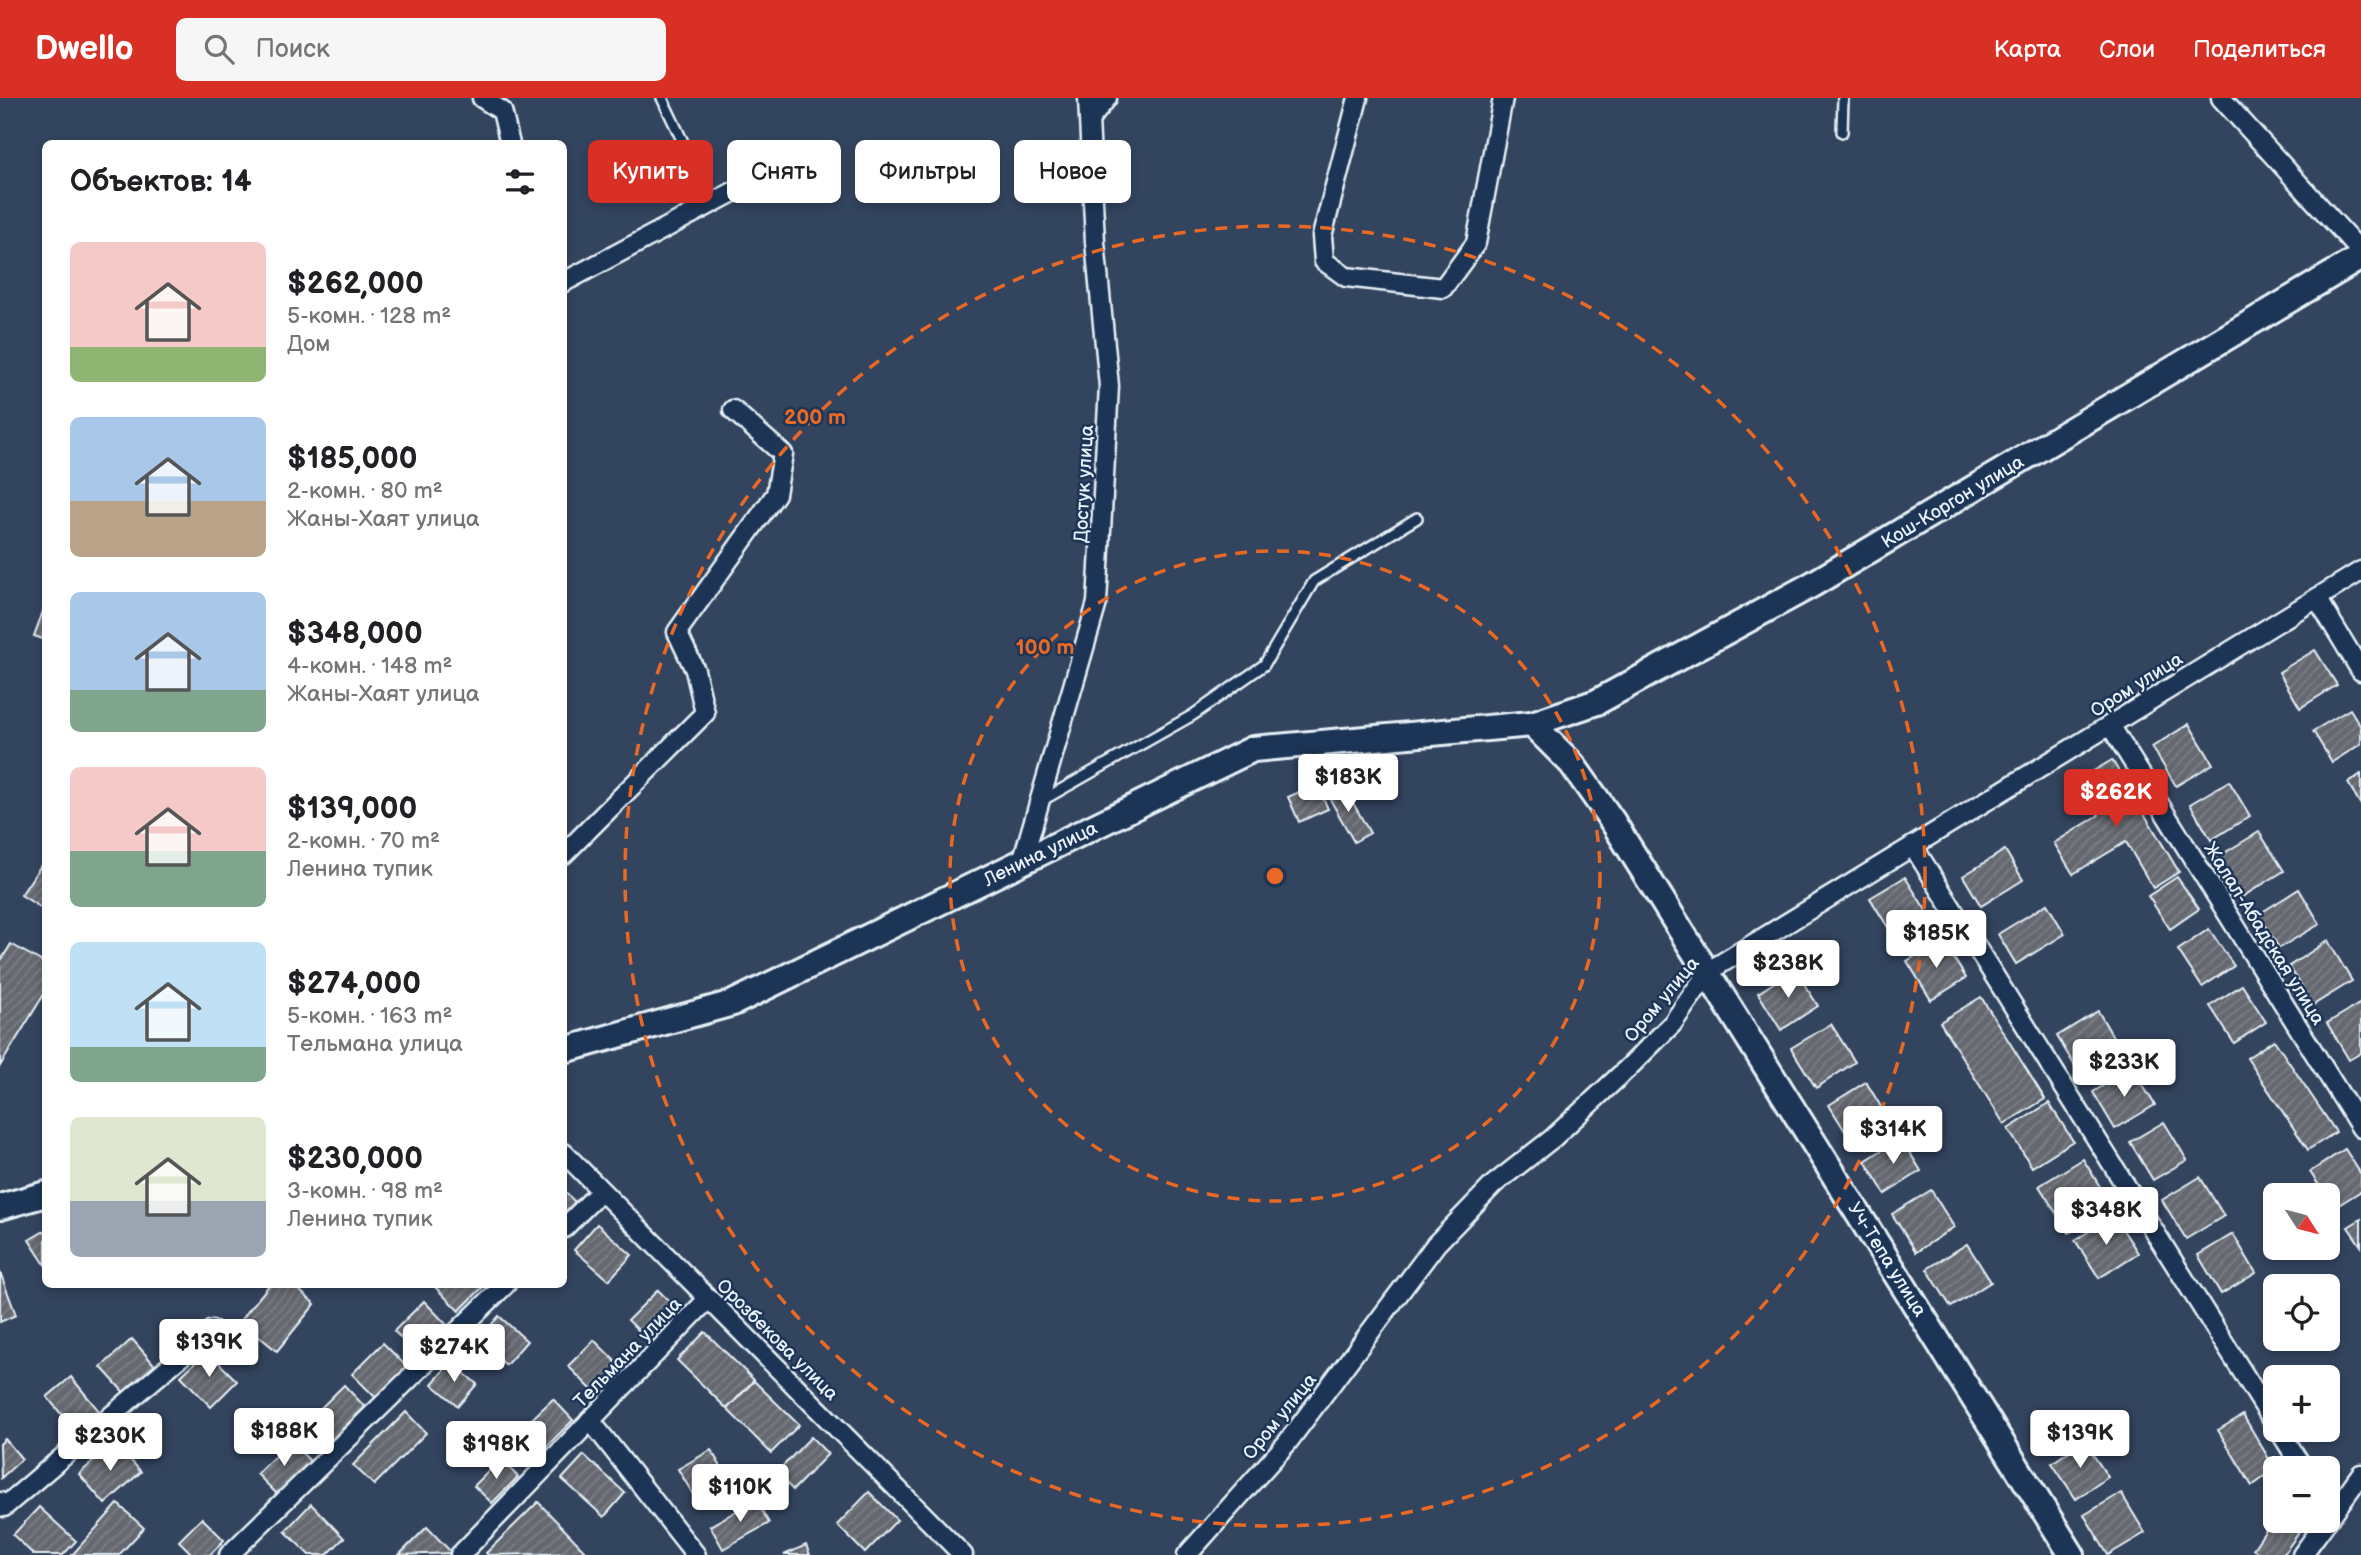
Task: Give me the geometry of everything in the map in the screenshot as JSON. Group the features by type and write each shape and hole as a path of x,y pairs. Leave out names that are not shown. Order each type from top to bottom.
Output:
{"street":[{"path":"482,98 502,111 509,140"},
{"name":"Достук улица","path":"1022,862 1097,603 1109,386 1095,242 1088,98"},
{"path":"1091,118 1107,98"},
{"path":"1358,98 1322,236 1324,261 1346,277 1443,288 1476,243 1503,98"},
{"path":"2221,98 2361,254"},
{"path":"567,280 712,203"},
{"name":"Кош-Коргон улица","path":"1532,724 1597,702 1812,584 2361,254"},
{"path":"567,851 705,713 695,670 677,632 776,494 783,454 733,410"},
{"name":"Ором улица","path":"1186,1555 1287,1443 1436,1244 1494,1184 1553,1138 1672,1024 1709,971 2361,571"},
{"path":"2317,598 2361,671"},
{"name":"Ленина улица","path":"567,1049 733,1003 1253,749 1532,724"},
{"name":"Уч-Тепа улица","path":"1532,724 1572,764 1614,822 2072,1555"},
{"name":"Жалал-Абадская улица","path":"2110,725 2361,1128"},
{"path":"1913,846 2263,1405"},
{"name":"Орозбекова улица","path":"567,1156 963,1555"},
{"path":"567,1225 601,1191"},
{"path":"0,1207 42,1195"},
{"path":"229,1555 502,1288"},
{"name":"Тельмана улица","path":"460,1555 708,1298"},
{"path":"0,1502 4,1507 212,1330"},
{"path":"590,1420 696,1555"},
{"path":"2340,1501 2361,1474"},
{"path":"2302,1555 2317,1533"}],"lane":[{"path":"662,98 682,140"},
{"path":"1842,132 1843,98"},
{"path":"1039,802 1193,715 1264,665 1314,581 1418,518"}],"building":[{"path":"42,614 42,639 34,636"},
{"path":"2315,650 2337,685 2300,708 2279,672"},
{"path":"2350,709 2361,727 2361,744 2332,762 2313,731"},
{"path":"2189,724 2213,764 2176,786 2152,747"},
{"path":"2112,760 2179,872 2153,888 2126,842 2073,874 2054,843 2099,815 2078,780"},
{"path":"2361,774 2361,805 2348,783"},
{"path":"2229,781 2250,816 2211,840 2190,804"},
{"path":"1317,784 1328,809 1299,822 1288,797"},
{"path":"1343,785 1370,833 1354,842 1327,794"},
{"path":"2259,832 2284,871 2240,898 2216,858"},
{"path":"2005,850 2023,880 1981,906 1963,876"},
{"path":"42,864 42,908 21,895"},
{"path":"1905,877 1932,920 1897,942 1870,898"},
{"path":"2177,877 2199,909 2170,929 2148,896"},
{"path":"2299,889 2320,924 2279,948 2259,914"},
{"path":"2047,904 2065,934 2016,964 1998,934"},
{"path":"2209,929 2234,966 2202,987 2178,950"},
{"path":"1942,939 1966,978 1931,1000 1907,961"},
{"path":"2328,941 2352,981 2313,1005 2289,966"},
{"path":"11,944 42,962 42,998 0,1066 0,962"},
{"path":"1795,969 1818,1006 1781,1030 1758,993"},
{"path":"2242,985 2266,1022 2234,1043 2210,1006"},
{"path":"1981,997 2045,1099 2004,1124 1940,1022"},
{"path":"2361,1003 2361,1053 2349,1060 2327,1023"},
{"path":"2098,1011 2120,1049 2079,1073 2057,1036"},
{"path":"1831,1024 1855,1062 1816,1088 1791,1048"},
{"path":"2274,1040 2336,1132 2308,1150 2247,1058"},
{"path":"2132,1068 2155,1105 2115,1129 2093,1092"},
{"path":"1866,1082 1886,1115 1850,1139 1829,1105"},
{"path":"2049,1103 2073,1141 2032,1167 2008,1129"},
{"path":"2164,1122 2187,1160 2153,1180 2130,1142"},
{"path":"1901,1138 1921,1171 1885,1194 1865,1161"},
{"path":"2345,1149 2361,1174 2361,1191 2340,1204 2340,1183 2317,1183 2310,1172"},
{"path":"2083,1159 2112,1206 2069,1233 2039,1186"},
{"path":"2200,1177 2224,1216 2186,1239 2162,1200"},
{"path":"1931,1190 1954,1227 1916,1252 1892,1214"},
{"path":"567,1194 575,1202 567,1210"},
{"path":"2114,1216 2138,1253 2099,1278 2075,1240"},
{"path":"2361,1219 2361,1246 2348,1227"},
{"path":"597,1224 632,1255 609,1280 574,1250"},
{"path":"42,1232 42,1260 29,1240"},
{"path":"2233,1234 2256,1273 2221,1294 2198,1255"},
{"path":"1967,1244 1991,1282 1951,1307 1927,1269"},
{"path":"0,1272 16,1315 0,1322"},
{"path":"267,1288 297,1288 315,1304 277,1351 240,1321"},
{"path":"436,1288 482,1288 459,1311"},
{"path":"658,1290 679,1311 649,1341 628,1320"},
{"path":"424,1301 447,1325 417,1355 394,1331"},
{"path":"499,1316 527,1341 506,1365 478,1340"},
{"path":"705,1332 754,1380 727,1409 677,1360"},
{"path":"132,1339 158,1369 128,1397 101,1367"},
{"path":"594,1340 623,1369 597,1395 568,1366"},
{"path":"383,1343 407,1367 376,1398 352,1374"},
{"path":"207,1351 237,1381 211,1407 181,1376"},
{"path":"451,1362 477,1384 458,1406 432,1384"},
{"path":"71,1377 100,1412 76,1432 47,1397"},
{"path":"754,1381 799,1425 771,1453 727,1409"},
{"path":"344,1385 365,1407 323,1448 302,1427"},
{"path":"553,1399 573,1420 537,1456 516,1434"},
{"path":"406,1412 426,1433 374,1485 353,1465"},
{"path":"2243,1415 2267,1456 2263,1456 2263,1478 2252,1486 2218,1430"},
{"path":"811,1437 828,1454 793,1490 776,1473"},
{"path":"5,1439 22,1459 1,1478 0,1444"},
{"path":"290,1441 310,1461 277,1494 257,1474"},
{"path":"2084,1441 2108,1477 2076,1499 2052,1463"},
{"path":"115,1442 141,1472 105,1504 79,1474"},
{"path":"711,1450 727,1477 694,1496 678,1469"},
{"path":"584,1455 625,1493 604,1517 562,1479"},
{"path":"501,1459 518,1477 492,1503 474,1486"},
{"path":"869,1492 897,1520 865,1553 837,1525"},
{"path":"2121,1493 2145,1533 2108,1555 2084,1515"},
{"path":"756,1500 769,1523 723,1549 710,1526"},
{"path":"538,1502 587,1553 488,1555 486,1553"},
{"path":"118,1504 144,1528 119,1555 72,1555"},
{"path":"311,1504 344,1538 327,1555 309,1555 285,1531"},
{"path":"39,1507 76,1541 63,1555 34,1555 13,1535"},
{"path":"202,1518 224,1540 210,1555 193,1555 179,1541"},
{"path":"427,1527 452,1553 399,1555"},
{"path":"2264,1533 2299,1533 2283,1555 2262,1555 2253,1549"},
{"path":"806,1545 810,1555 784,1555"}]}
